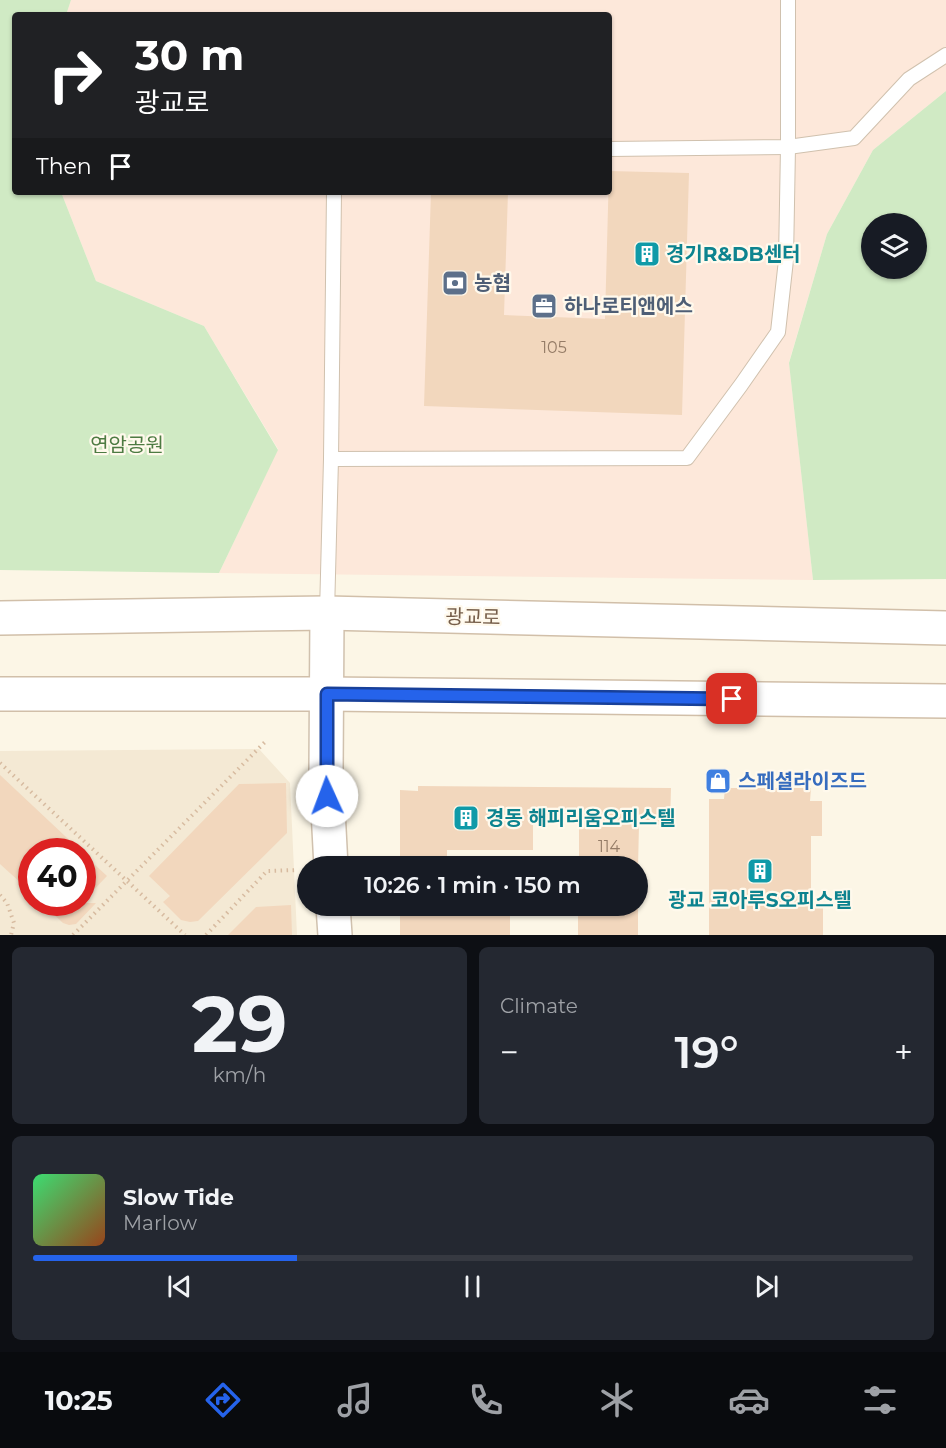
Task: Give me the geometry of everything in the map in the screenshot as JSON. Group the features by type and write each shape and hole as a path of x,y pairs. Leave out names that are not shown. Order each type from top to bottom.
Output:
{"main road":[{"name":"광교로","path":"0,618 327,613 946,628"},
{"path":"327,613 326,772 330,856"},
{"path":"0,694 327,694 946,701"},
{"path":"334,916 335,935"}],"lane":[{"path":"331,459 687,458 778,332 786,260 788,0"},
{"path":"612,149 788,147 854,138 909,79 946,55"},
{"path":"327,613 334,195"}],"path":[{"path":"73,935 265,742"},
{"path":"0,763 186,935"},
{"path":"206,935 267,871 297,870"},
{"path":"0,896 7,903 14,923 11,935"}],"shaded area":[{"path":"71,0 946,0 946,91 873,150 827,234 789,362 813,580 219,573 278,449 204,326 96,281 62,195 612,195 612,12 67,12"},
{"path":"259,749 290,783 297,935 0,935 0,751"}],"green space":[{"name":"연암공원","path":"0,0 71,0 67,12 12,12 12,195 62,195 96,281 204,326 278,450 219,573 0,570"},
{"path":"946,91 946,579 813,580 789,363 827,234 873,150"}],"building":[{"name":"경기R&DB센터","path":"612,171 689,173 682,415 424,406 431,195 508,195 504,315 605,319 608,195 612,195"},
{"path":"0,775 67,838 18,838 18,880 0,864"},
{"path":"286,783 287,833 198,921 181,920 163,902 170,896 149,876 239,784"},
{"path":"418,786 671,788 670,825 639,825 638,856 579,856 579,822 533,821 533,850 447,850 447,856 400,856 400,790 418,791"},
{"name":"광교 코아루S오피스텔","path":"725,788 811,788 810,801 822,801 822,836 811,836 811,905 823,905 823,935 709,935 709,799 724,799"},
{"path":"96,866 107,876 96,887"},
{"path":"291,905 292,935 228,935 256,907"},
{"path":"56,916 84,916 76,924 63,923"},
{"path":"400,916 510,916 510,935 400,935"},
{"path":"578,916 638,916 638,935 578,935"}],"place":[{"name":"경기R&DB센터","path":"647,254"},
{"name":"농협","path":"455,283"},
{"name":"하나로티앤에스","path":"544,306"},
{"name":"스페셜라이즈드","path":"718,781"},
{"name":"경동 해피리움오피스텔","path":"466,818"},
{"name":"광교 코아루S오피스텔","path":"760,871"}],"route":[{"path":"327,796 327,694 732,699"}]}
